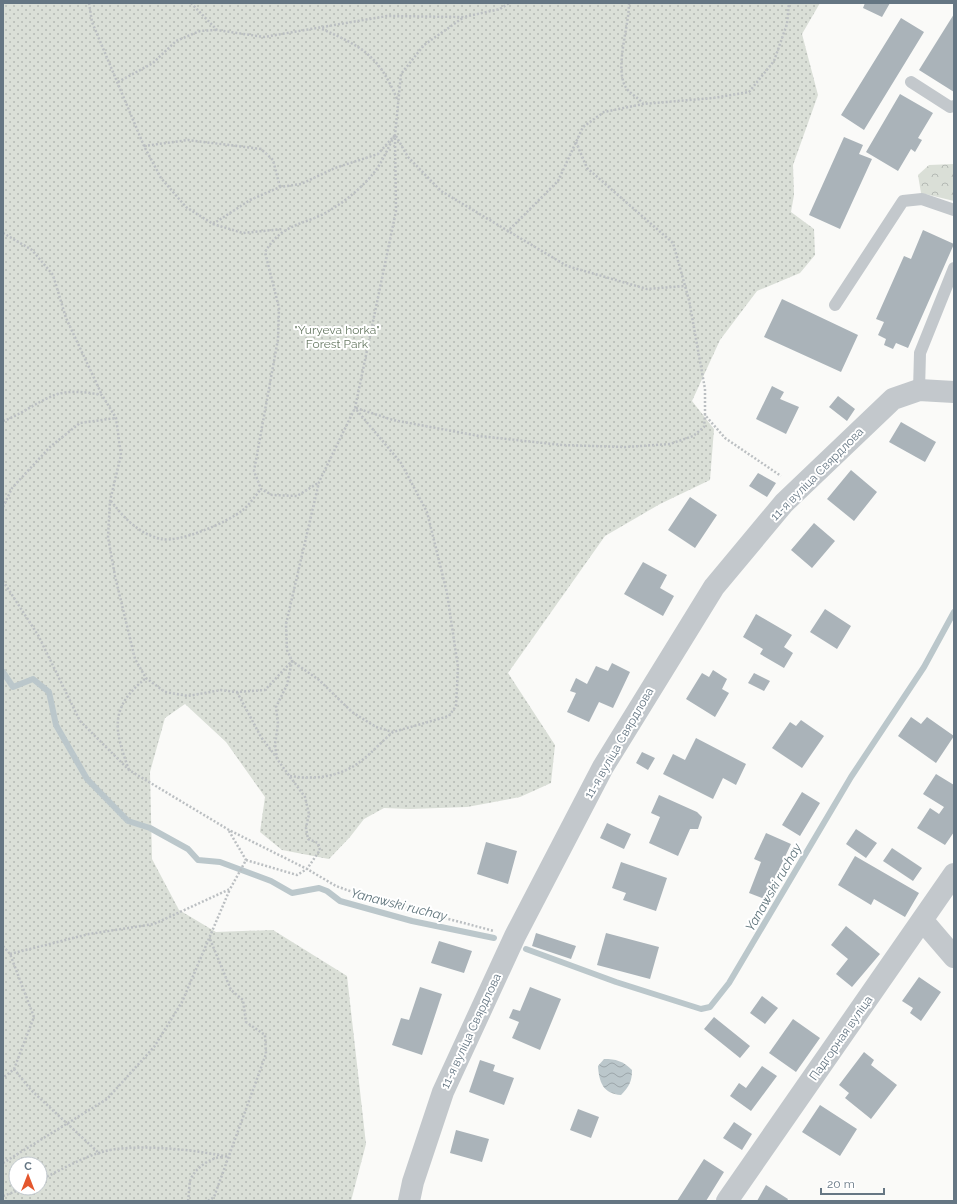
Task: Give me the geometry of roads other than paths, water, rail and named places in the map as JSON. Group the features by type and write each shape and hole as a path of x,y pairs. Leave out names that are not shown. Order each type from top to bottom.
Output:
{"street":[{"name":"11-я вуліца Свярдлова","path":"409,1201 413,1182 443,1092 515,936 603,766 714,587 784,503 893,399 919,390 954,392"},
{"name":"Падгорная вуліца","path":"727,1201 923,921 954,874"},
{"path":"923,921 954,957"}],"lane":[{"path":"911,82 950,107 954,106"},
{"path":"835,305 903,201 922,199 954,210"},
{"path":"919,390 920,353 954,268"}],"water":[{"path":"604,1059 619,1061 626,1064 632,1070 630,1084 621,1095 606,1090 601,1082 598,1066"}],"waterway":[{"name":"Yanawski ruchay","path":"526,949 616,982 701,1009 710,1007 729,983 851,777 924,667 954,612"},
{"name":"Yanawski ruchay","path":"3,672 13,687 33,679 49,692 56,725 87,779 128,821 150,828 188,849 198,860 220,862 271,881 292,893 319,888 327,891 340,901 412,921 494,938"}],"park label":[{"name":"\"Yuryeva horka\" Forest Park","path":"337,337"}]}
